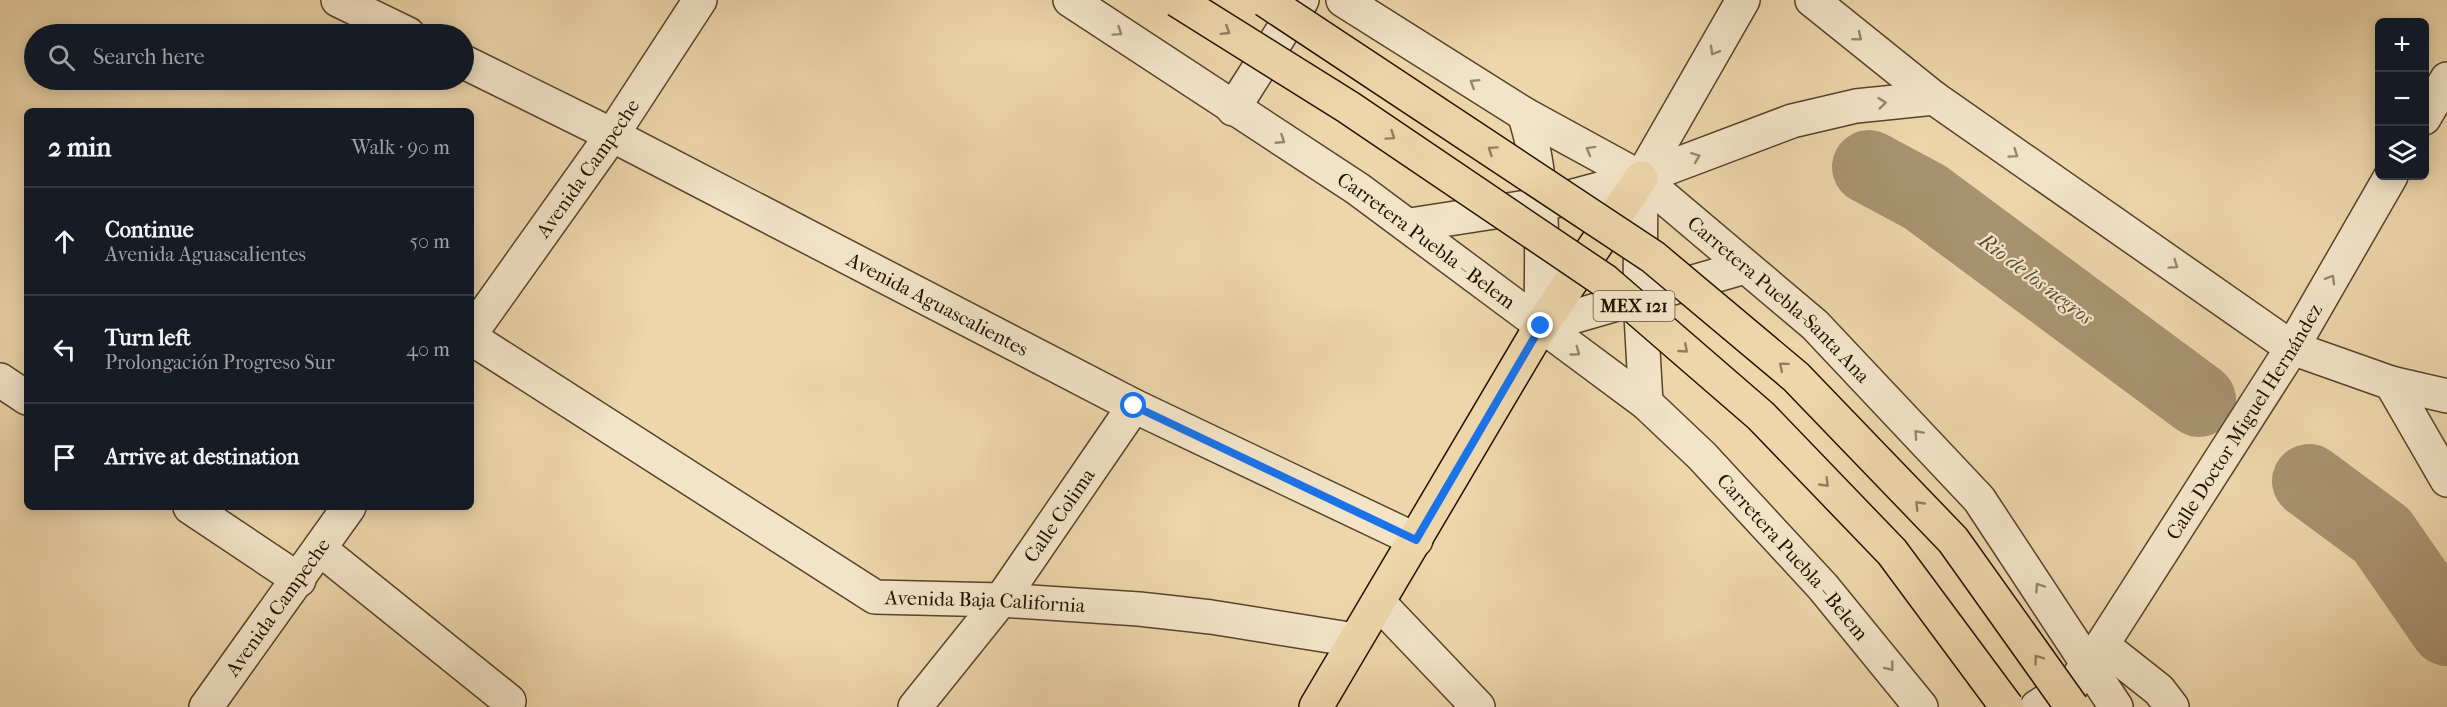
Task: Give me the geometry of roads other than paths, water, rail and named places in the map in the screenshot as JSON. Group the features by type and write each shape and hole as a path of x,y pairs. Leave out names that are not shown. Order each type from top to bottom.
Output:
{"main road":[{"name":"MEX 121","path":"1177,0 1348,107 1605,281 1761,416 1892,552 2007,707"},
{"name":"MEX 121","path":"1265,0 1653,257 1796,377 1953,540 2072,707"},
{"path":"1316,707 1541,326 1641,178"}],"street":[{"path":"338,0 387,24"},
{"name":"Avenida Campeche","path":"474,331 612,135 700,0"},
{"name":"Carretera Puebla - Belem","path":"1070,0 1410,225 1646,403 1702,456 1823,587 1921,707"},
{"path":"1233,109 1302,0"},
{"name":"Carretera Puebla-Santa Ana","path":"1343,0 1524,114 1641,178 1815,325 1979,499 2095,654 2116,707"},
{"path":"1646,403 1640,298 1641,178 1743,0"},
{"path":"1812,0 1934,98 2292,348 2391,383 2447,396"},
{"name":"Avenida Aguascalientes","path":"474,67 612,135 1134,406 1416,540"},
{"path":"2429,110 2447,79"},
{"path":"1410,225 1540,205 1641,178 1792,121 1856,106 1934,98"},
{"path":"1524,114 1532,138 1540,205 1541,326 1745,267"},
{"name":"Calle Doctor Miguel Hernández","path":"2037,707 2073,684 2095,654 2292,348 2389,180"},
{"name":"Avenida Baja California","path":"474,337 875,597 1001,600 1170,612 1355,640"},
{"path":"0,381 24,397"},
{"path":"2391,383 2447,480"},
{"name":"Calle Colima","path":"915,707 1001,600 1134,406"},
{"path":"194,510 299,580"},
{"name":"Avenida Campeche","path":"206,707 348,510"},
{"path":"320,549 509,701"},
{"path":"1379,603 1478,707"},
{"path":"2095,654 2159,690 2172,707"}],"waterway":[{"name":"Rio de los negros","path":"1869,167 1925,197 2199,400"},
{"name":"Rio de los negros","path":"2309,481 2382,535 2447,629"}]}
